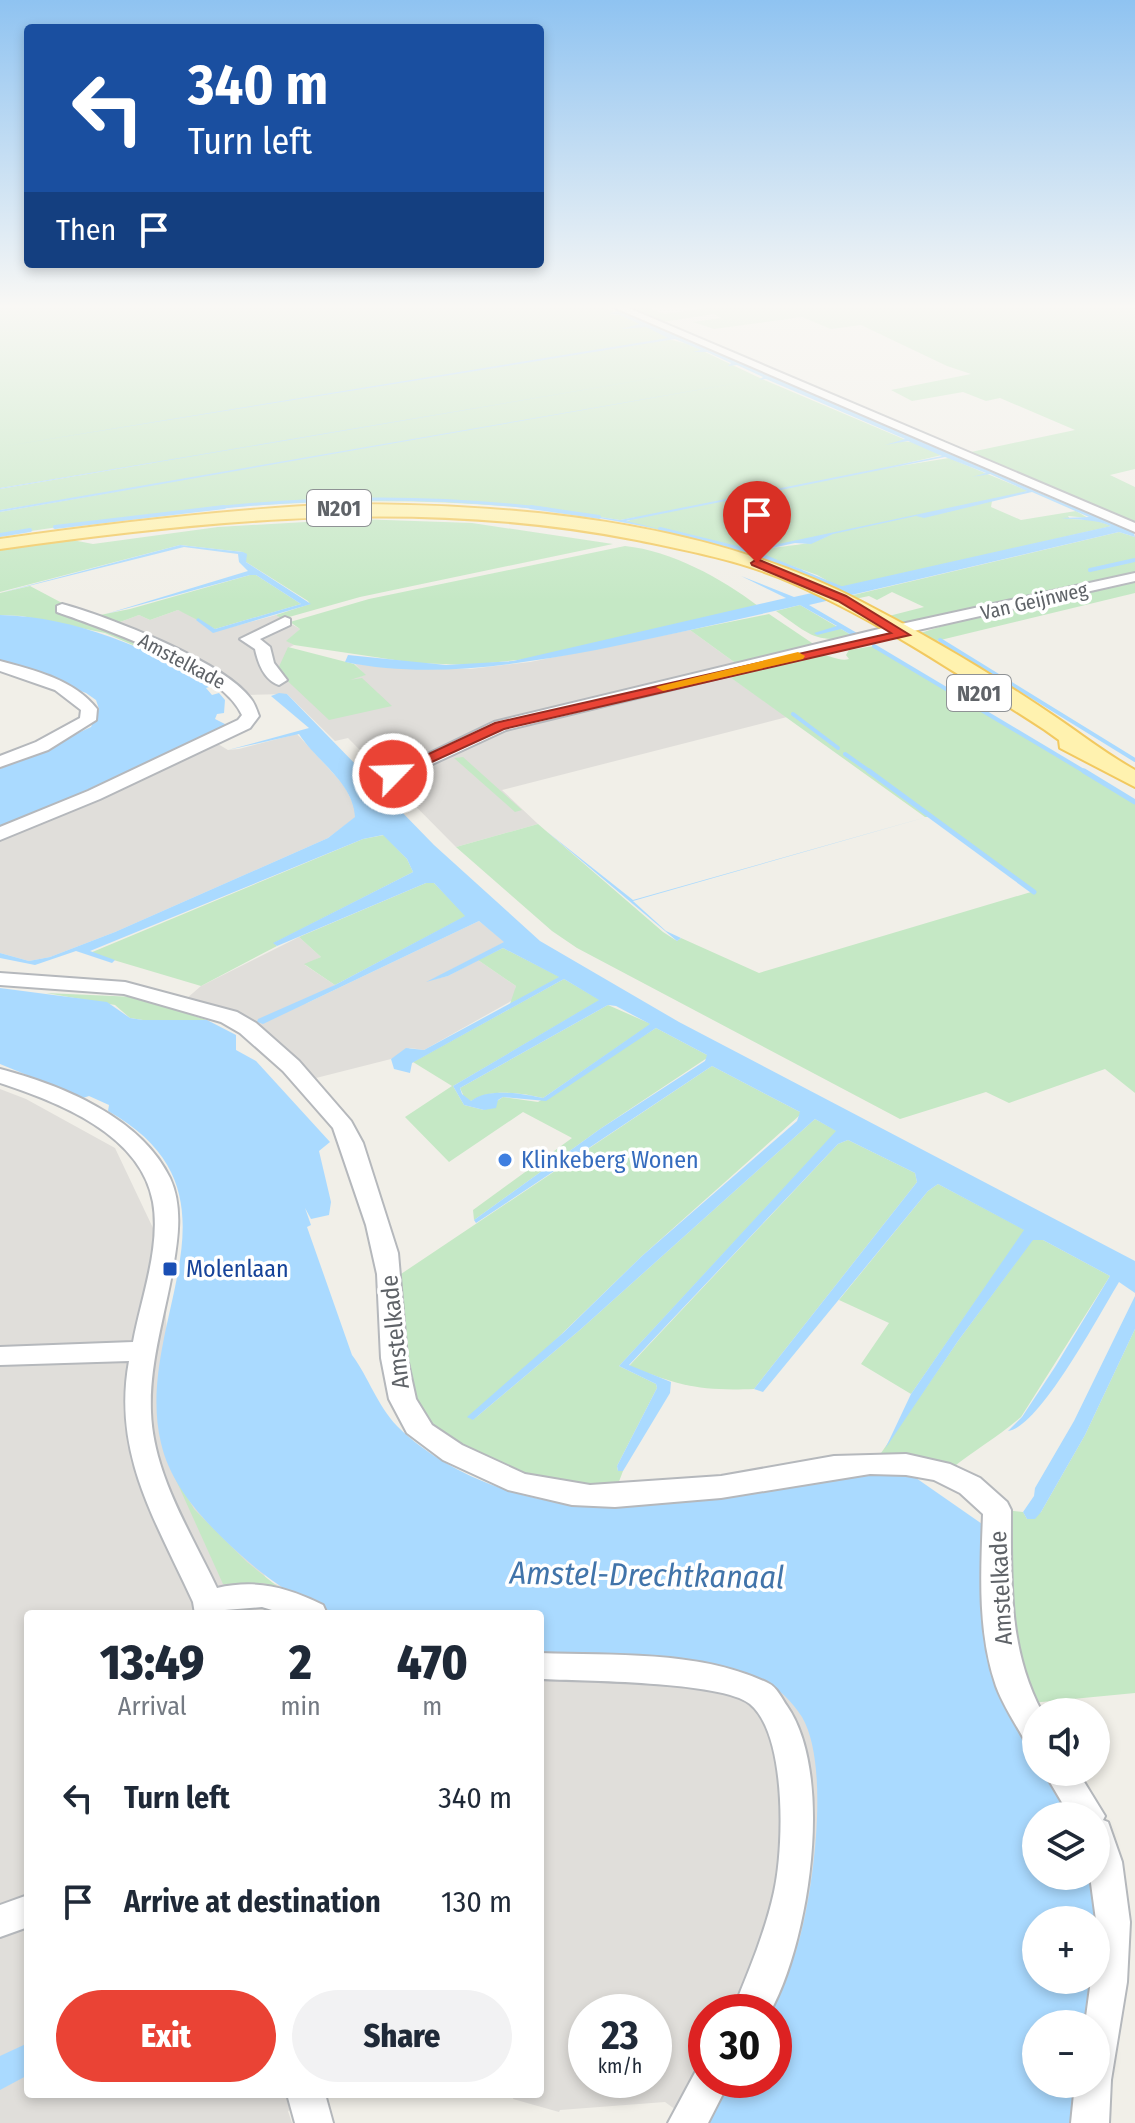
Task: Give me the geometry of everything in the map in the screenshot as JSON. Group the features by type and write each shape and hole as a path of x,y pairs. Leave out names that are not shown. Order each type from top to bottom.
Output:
{"main road":[{"name":"N201","path":"0,544 234,513 383,507 532,516 616,529 677,543 823,594 893,634 1027,721 1135,780"}],"street":[{"path":"843,403 1131,526"},
{"name":"Van Geijnweg","path":"383,780 500,726 1135,577"},
{"name":"Amstelkade","path":"0,834 94,795 244,724 251,716 247,700 223,682 129,633 62,609"},
{"path":"279,680 266,664 262,647 248,639 285,622"},
{"path":"0,666 64,689 83,700 89,709 88,720 66,734 0,762"},
{"name":"Amstelkade","path":"0,979 99,984 195,1006 229,1017 248,1028 291,1066 343,1126 351,1143 387,1253 396,1385 406,1407 423,1434 483,1469 563,1494 608,1496 726,1486 861,1463 894,1463 927,1468 971,1484 997,1510 996,1595 1002,1647 1012,1686 1022,1705"},
{"path":"0,1076 59,1101 124,1135 146,1155 158,1175 166,1205 162,1254 144,1351 137,1415 141,1447 209,1608 243,1593 264,1593 290,1601 305,1610"},
{"path":"0,1356 144,1351"},
{"path":"544,1666 661,1671 717,1679 761,1694 785,1729 794,1766 797,1805 792,1890 760,1994"},
{"path":"1105,2010 1112,1961 1109,1890"},
{"path":"0,1921 24,1912"},
{"path":"307,2098 314,2123"},
{"path":"687,2123 701,2098"},
{"path":"1090,2123 1093,2098"}],"shaded area":[{"path":"178,610 198,618 213,632 276,615 300,629 287,641 294,645 288,648 328,685 365,675 355,664 470,669 530,662 690,630 741,667 723,672 787,717 502,790 538,824 456,847 348,738 335,741 287,694 246,695 112,625 139,615 150,620"},
{"path":"297,734 344,785 355,808 356,817 328,838 115,932 50,957 29,961 0,953 0,837 213,741 228,750"},
{"path":"479,921 505,942 431,980 448,976 478,960 516,986 513,1000 424,1050 410,1048 391,1059 316,1078 257,1022 186,999 201,986 299,937 321,957 305,965 335,985 305,1004"},
{"path":"0,1089 26,1099 115,1148 162,1247 168,1352 267,1581 349,1610 24,1610 24,2098 323,2098 288,2111 292,2123 0,2123"},
{"path":"544,1648 722,1659 787,1693 807,1719 819,1756 817,1894 781,1994 688,1994 688,2098 701,2098 694,2123 665,2102 559,2112 513,2099 544,2098"}],"green space":[{"path":"0,403 819,403 906,440 899,441 913,442 942,455 881,469 949,458 1028,491 989,501 992,501 991,507 1021,520 1076,511 1088,518 1068,516 1070,519 1094,520 1112,526 841,588 817,575 754,552 813,542 831,534 746,551 626,522 637,517 620,520 465,503 387,501 232,507 155,514 0,536 0,512 131,489 0,510 0,489 176,459 0,488"},
{"path":"1012,403 1135,403 1135,469 1110,475 1135,487 1135,525 971,452 1075,430"},
{"path":"357,519 472,523 613,544 360,597 282,619 276,615 310,604 246,562 243,552 180,545 0,592 0,547 62,538 93,544 218,527"},
{"path":"1119,532 1135,537 1135,575 898,627 881,618 924,607 892,592 877,600 869,596 850,600 845,597"},
{"path":"625,546 695,567 758,606 527,659 470,665 415,663 294,645 286,641 300,629 290,622 369,599"},
{"path":"256,575 301,604 215,629 178,610 150,620 139,615 112,625 90,617 130,609"},
{"path":"1135,580 1135,593 924,644 911,636 955,622"},
{"path":"30,586 181,666 105,633 22,616 0,615 0,593"},
{"path":"800,605 853,636 820,638 804,631 776,611"},
{"path":"769,614 815,645 741,667 690,630"},
{"path":"874,646 1135,802 1135,1093 1105,1069 1009,1103 986,1092 900,1119 577,948 552,931 456,847 538,824 663,932 677,941 681,938 759,973 1031,892 931,817 925,817 727,675 808,656 849,659 846,655 849,650"},
{"path":"288,647 354,664 366,675 350,680 362,678 392,706 329,720 277,671"},
{"path":"463,757 522,810 515,812 454,758"},
{"path":"384,835 407,859 413,872 274,943 277,946 201,986 90,953 363,839"},
{"path":"426,883 434,883 466,916 335,985 304,964 321,957 299,937"},
{"path":"503,948 560,977 510,1004 516,986 478,960"},
{"path":"564,979 600,1000 453,1086 464,1105 484,1110 503,1097 538,1102 656,1028 707,1055 707,1058 600,1129 474,1220 473,1210 572,1138 523,1112 449,1162 405,1117 452,1086 413,1062"},
{"path":"46,993 135,997 207,1020 130,1018 115,1005"},
{"path":"608,1005 651,1024 543,1098 506,1093 488,1094 471,1101 465,1099 460,1088"},
{"path":"712,1066 800,1112 800,1115 642,1256 473,1420 581,1329 815,1119 837,1131 619,1366 656,1384 657,1388 617,1466 618,1471 623,1471 615,1492 541,1485 437,1437 405,1382 398,1276"},
{"path":"848,1140 915,1173 917,1182 754,1389 690,1386 629,1366 838,1144"},
{"path":"938,1184 1025,1230 911,1394 861,1364 889,1323 839,1300 928,1191"},
{"path":"1033,1239 1043,1240 1110,1276 1021,1417 951,1469 879,1456 958,1341"},
{"path":"1135,1329 1135,1693 1083,1698 1028,1698 1019,1684 1005,1510 1023,1512 1027,1519 1041,1512 1085,1435"},
{"path":"171,1469 194,1509 247,1562 278,1587 263,1583 223,1584"}],"water":[{"path":"269,403 275,403 0,447"},
{"path":"505,403 506,403 0,489"},
{"path":"621,403 623,403 0,512"},
{"path":"822,403 833,403 1133,530 1135,537 1119,532 809,605 857,633 853,636 841,629 817,635 814,633 837,626 800,605 622,645 534,661 439,670 345,662 348,655 446,665 513,661 786,598 741,576 794,597 1111,526 1061,518 1089,517 1032,492 924,518 916,516 833,534 811,544 795,543 754,552 803,570 746,551 1027,491 990,474 972,477 986,473 945,457 626,521 664,530 594,516 620,520 942,456 908,441 885,445 905,439"},
{"path":"180,545 243,552 247,554 246,562 311,604 213,633 196,620 198,618 215,629 301,604 256,575 250,575 106,614 248,571 239,562 238,554 184,547 0,593"},
{"path":"0,615 29,617 85,629 163,659 215,685 206,688 212,695 219,693 225,700 224,713 217,714 215,719 229,726 0,829 0,769 91,727 99,709 96,700 86,693 0,662"},
{"path":"287,694 434,845 540,941 679,1022 1135,1261 1135,1293 1119,1282 1052,1390 1021,1425 1008,1431 1022,1417 1055,1367 1110,1276 1043,1240 1033,1240 958,1341 885,1449 911,1394 1024,1230 938,1184 928,1191 763,1392 754,1389 917,1182 915,1173 848,1140 838,1144 629,1365 671,1382 670,1393 623,1471 618,1471 617,1466 657,1388 656,1384 619,1366 836,1131 815,1119 581,1329 473,1420 467,1417 564,1332 642,1256 797,1121 800,1112 712,1066 476,1223 474,1220 600,1129 705,1061 707,1055 656,1028 546,1101 503,1097 498,1100 496,1108 484,1110 464,1105 453,1086 599,1000 564,979 412,1063 410,1073 394,1069 391,1059 406,1048 424,1050 559,977 503,948 448,976 426,982 504,942 479,921 263,1024 257,1022 335,985 465,916 434,883 426,883 277,946 273,943 413,872 407,859 383,835 363,839 90,951 115,960 112,963 76,951 35,965 0,958 0,953 29,961 50,957 115,932 328,838 355,817 348,793 299,734 228,750 309,728 271,696","holes":["608,1005 650,1024 543,1098 496,1093 471,1101 462,1094 460,1088"]},
{"path":"930,816 633,901 666,931 681,938 677,941 546,831 633,900"},
{"name":"Amstel-Drechtkanaal","path":"0,988 107,1002 130,1018 207,1020 236,1035 236,1050 256,1061 330,1142 319,1151 331,1202 329,1215 311,1219 305,1208 311,1225 307,1227 352,1355 397,1426 433,1455 476,1478 544,1500 584,1506 621,1506 880,1471 916,1478 985,1526 1015,1715 1022,1727 1022,1786 1056,1786 1065,1802 1022,1802 1022,1890 1097,1890 1098,1906 1022,1906 1022,1994 1095,1994 1093,2010 1022,2010 1022,2098 1082,2098 1082,2123 705,2123 719,2098 792,2098 792,1994 776,1994 796,1951 813,1867 816,1767 811,1739 802,1717 774,1687 760,1678 727,1667 674,1657 544,1654 544,1610 329,1610 299,1597 257,1569 221,1536 189,1500 172,1473 161,1443 157,1397 161,1352 180,1263 183,1221 175,1181 152,1144 108,1111 109,1105 89,1096 83,1098 0,1064"},
{"path":"1135,1296 1135,1329 1085,1435 1041,1512 1035,1519 1027,1519 1023,1512 1074,1421"},
{"path":"24,2045 24,2077 0,2090 0,2056"}],"waterway":[{"path":"210,509 377,499 462,501 534,508"},
{"path":"210,509 224,507"},
{"path":"534,508 547,509"},
{"path":"534,508 599,517"},
{"path":"55,527 210,509"},
{"path":"660,529 753,552 841,588"},
{"path":"0,535 30,530"},
{"path":"1090,570 1135,560"},
{"path":"940,640 1135,760"},
{"path":"874,646 1087,773"},
{"path":"793,714 838,748"},
{"path":"845,754 872,773"},
{"path":"869,771 1034,892"},
{"path":"1084,771 1135,802"}],"slow traffic":[{"path":"663,687 798,656"}],"place":[{"name":"Klinkeberg Wonen","path":"505,1160"},
{"name":"Molenlaan","path":"170,1269"}],"route":[{"path":"393,774 500,726 852,643 904,635 842,599 757,563"}]}
